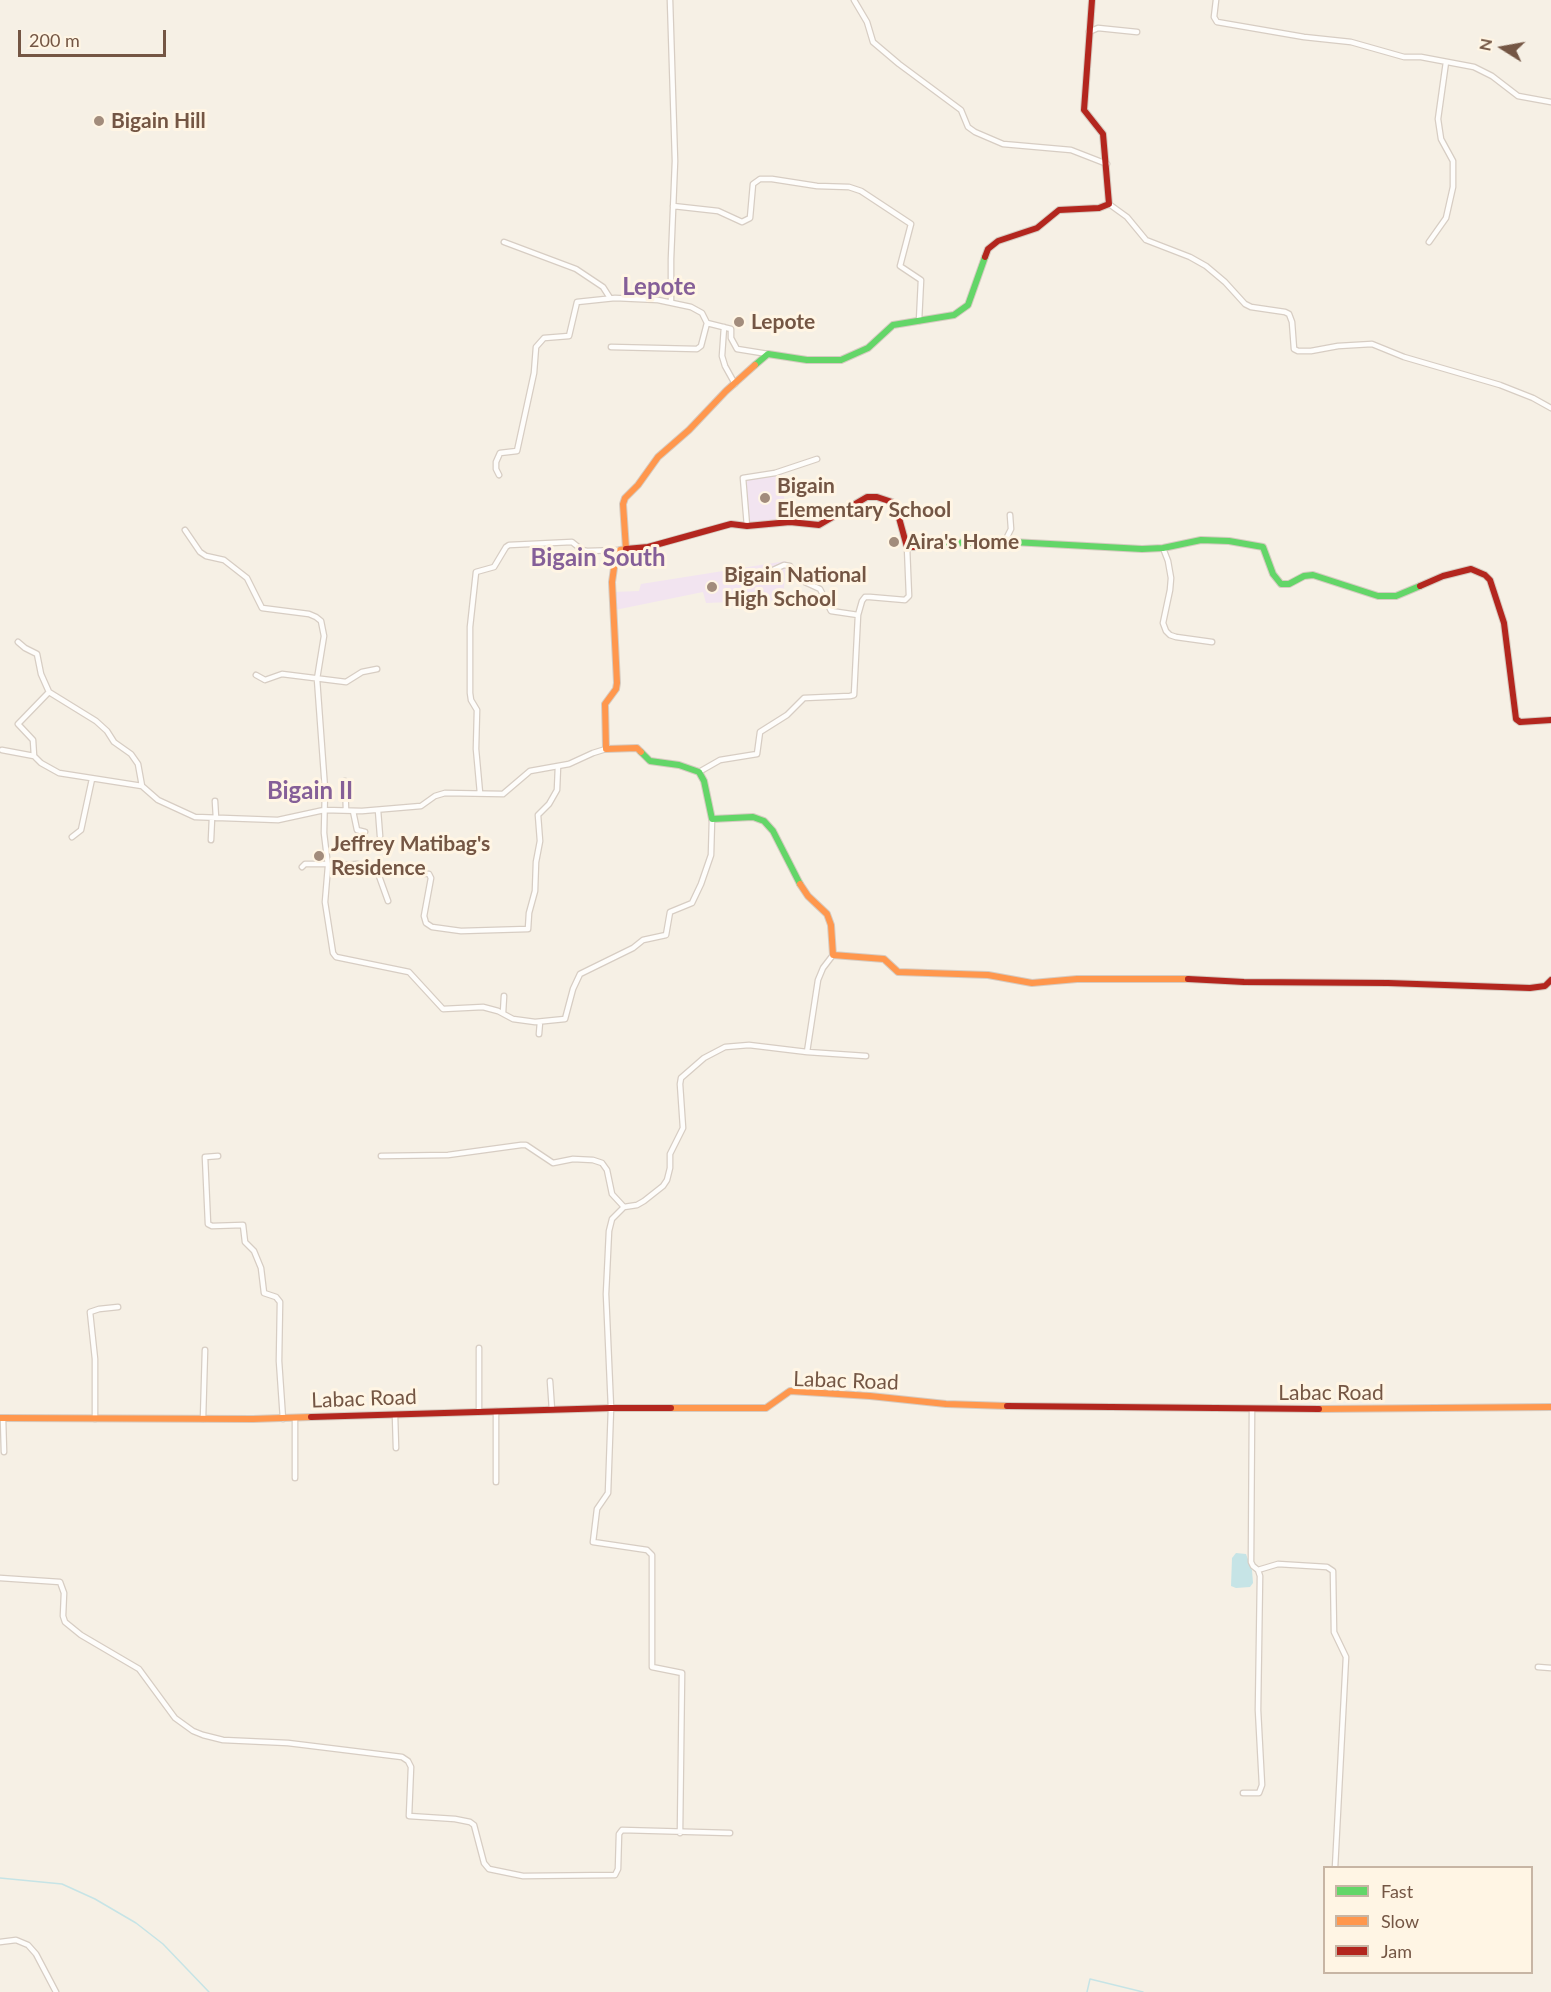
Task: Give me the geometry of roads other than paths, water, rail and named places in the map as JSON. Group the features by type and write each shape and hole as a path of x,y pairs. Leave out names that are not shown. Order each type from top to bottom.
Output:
{"street":[{"path":"670,0 675,161 671,302"},
{"path":"854,0 867,22 873,42 961,110 968,127 975,132 1003,144 1071,150 1107,164"},
{"path":"1092,0 1084,110 1103,134 1109,204"},
{"path":"1216,0 1214,17 1217,22 1304,37 1351,42 1404,57 1422,57 1474,67 1492,76 1518,96 1551,102"},
{"path":"1089,32 1098,28 1137,32"},
{"path":"1429,242 1446,218 1453,187 1453,161 1441,139 1438,119 1446,62"},
{"path":"673,206 718,211 742,222 750,218 753,184 760,179 817,186 849,187 861,191 911,224 900,266 921,280 919,321"},
{"path":"706,323 731,328 731,338 737,349 807,360 841,360 868,348 893,325 954,315 968,305 988,249 998,241 1037,228 1059,210 1099,208 1109,204"},
{"path":"1109,204 1127,217 1146,240 1190,257 1206,266 1245,304 1289,314 1292,322 1294,349 1298,351 1372,344 1404,357 1500,385 1551,408"},
{"path":"504,242 576,269 603,287 610,298"},
{"path":"499,475 496,469 498,456 502,452 517,451 534,373 536,347 544,338 569,336 577,302 610,298 671,302 696,309 702,313 706,323 701,346 697,349 611,347"},
{"path":"724,327 722,356 735,384"},
{"path":"606,749 605,704 616,689 617,683 612,582 614,559 622,549 622,510 625,498 638,485 658,457 768,354"},
{"path":"747,526 743,478 775,473 818,459"},
{"path":"480,793 476,749 477,710 470,693 470,627 476,572 494,567 506,547 572,542 587,551 648,547 723,525 747,526 790,522 819,525 867,497 877,497 892,502 896,507 907,547 909,596 905,600 865,597 862,601 858,615 854,694 804,698 783,719 760,732 757,754 720,760 699,772"},
{"path":"1004,543 1011,529 1010,515"},
{"path":"2,750 34,756 54,772 142,786 158,800 192,816 278,820 324,810 378,810 421,806 435,796 445,794 503,794 530,771 569,764 606,749 638,748 650,761 679,765 699,772 704,781 712,819 711,855 701,884 689,905 670,912 666,935 643,940 633,948 580,974 573,989 567,1017 540,1022 513,1019 483,1007 443,1009 409,972 336,957 333,953 325,902 328,865 324,810 325,789 317,679 324,634 321,621 309,614 262,608 246,578 224,560 206,556 200,552 185,530"},
{"path":"907,547 920,547 929,543 1058,543 1142,549 1163,548 1201,540 1259,545 1266,550 1273,574 1281,584 1289,584 1304,576 1313,575 1378,596 1396,596 1443,576 1474,570 1490,580 1504,623 1516,719 1520,722 1551,720"},
{"path":"1163,548 1171,578 1163,623 1166,631 1170,635 1212,642"},
{"path":"773,570 784,565 790,566 796,578 820,589 831,611 858,615"},
{"path":"18,642 37,654 41,674 50,692 96,721 108,731 114,742 131,754 138,764 142,786"},
{"path":"256,675 265,680 282,674 346,682 362,672 377,669"},
{"path":"34,756 33,740 18,724 50,692"},
{"path":"302,867 305,864 357,864 381,870 429,874 424,916 426,923 432,927 454,931 528,929 529,913 535,891 536,862 540,841 538,815 549,804 557,790 558,766"},
{"path":"72,837 81,830 92,779"},
{"path":"345,781 346,810"},
{"path":"210,840 215,801"},
{"path":"378,810 380,836"},
{"path":"353,811 357,830 365,832"},
{"path":"712,819 753,817 764,821 773,831 794,874 808,896 827,914 831,925 833,955 823,968 818,980 807,1052"},
{"path":"381,870 379,876 388,901"},
{"path":"833,955 884,959 893,969 902,973 988,975 1032,983 1077,979 1202,979 1244,982 1388,983 1530,988 1545,986 1551,980"},
{"path":"502,1013 504,996"},
{"path":"539,1034 540,1022"},
{"path":"680,1833 682,1673 652,1667 652,1555 647,1550 593,1542 597,1509 608,1493 611,1408 606,1294 608,1242 612,1219 624,1207 644,1202 667,1180 670,1168 669,1157 683,1128 680,1082 694,1065 716,1051 735,1045 866,1056"},
{"path":"381,1156 448,1155 526,1145 553,1163 573,1159 593,1160 602,1164 607,1170 612,1194 624,1207"},
{"path":"218,1156 205,1157 208,1224 212,1226 243,1225 245,1242 254,1251 261,1268 264,1293 276,1297 280,1302 279,1361 283,1419"},
{"path":"95,1419 95,1359 90,1312 118,1307"},
{"path":"479,1348 479,1412"},
{"path":"203,1419 205,1350"},
{"path":"550,1381 552,1410"},
{"name":"Labac Road","path":"1,1418 295,1419 611,1408 766,1408 790,1391 870,1395 960,1405 1385,1410 1435,1407 1551,1407"},
{"path":"1243,1794 1259,1793 1262,1785 1258,1710 1260,1576 1251,1562 1252,1409"},
{"path":"496,1411 496,1482"},
{"path":"395,1415 396,1448"},
{"path":"1,1418 4,1452"},
{"path":"294,1478 295,1419"},
{"path":"1258,1570 1278,1564 1299,1564 1328,1567 1333,1571 1334,1632 1346,1657 1335,1866"},
{"path":"0,1578 60,1582 64,1593 63,1616 69,1626 139,1669 175,1718 203,1735 223,1740 288,1743 402,1757 411,1767 410,1816 470,1822 474,1826 484,1863 489,1869 523,1876 615,1875 618,1869 620,1832 730,1833"},
{"path":"1538,1667 1551,1668"},
{"path":"0,1942 16,1940 28,1945 36,1954 56,1992"}],"water":[{"path":"1236,1553 1246,1554 1252,1570 1253,1583 1250,1587 1231,1586 1232,1558"}],"waterway":[{"path":"0,1878 62,1884 95,1899 136,1923 163,1944 209,1992"},
{"path":"1087,1992 1090,1979 1143,1992"}],"place":[{"name":"Bigain Hill","path":"99,121"},
{"name":"Lepote","path":"739,322"},
{"name":"Bigain Elementary School","path":"765,498"},
{"name":"Aira's Home","path":"894,542"},
{"name":"Bigain National High School","path":"712,587"},
{"name":"Jeffrey Matibag's Residence","path":"319,856"}],"district":[{"name":"Lepote","path":"659,287"},
{"name":"Bigain South","path":"598,558"},
{"name":"Bigain II","path":"310,791"}]}
